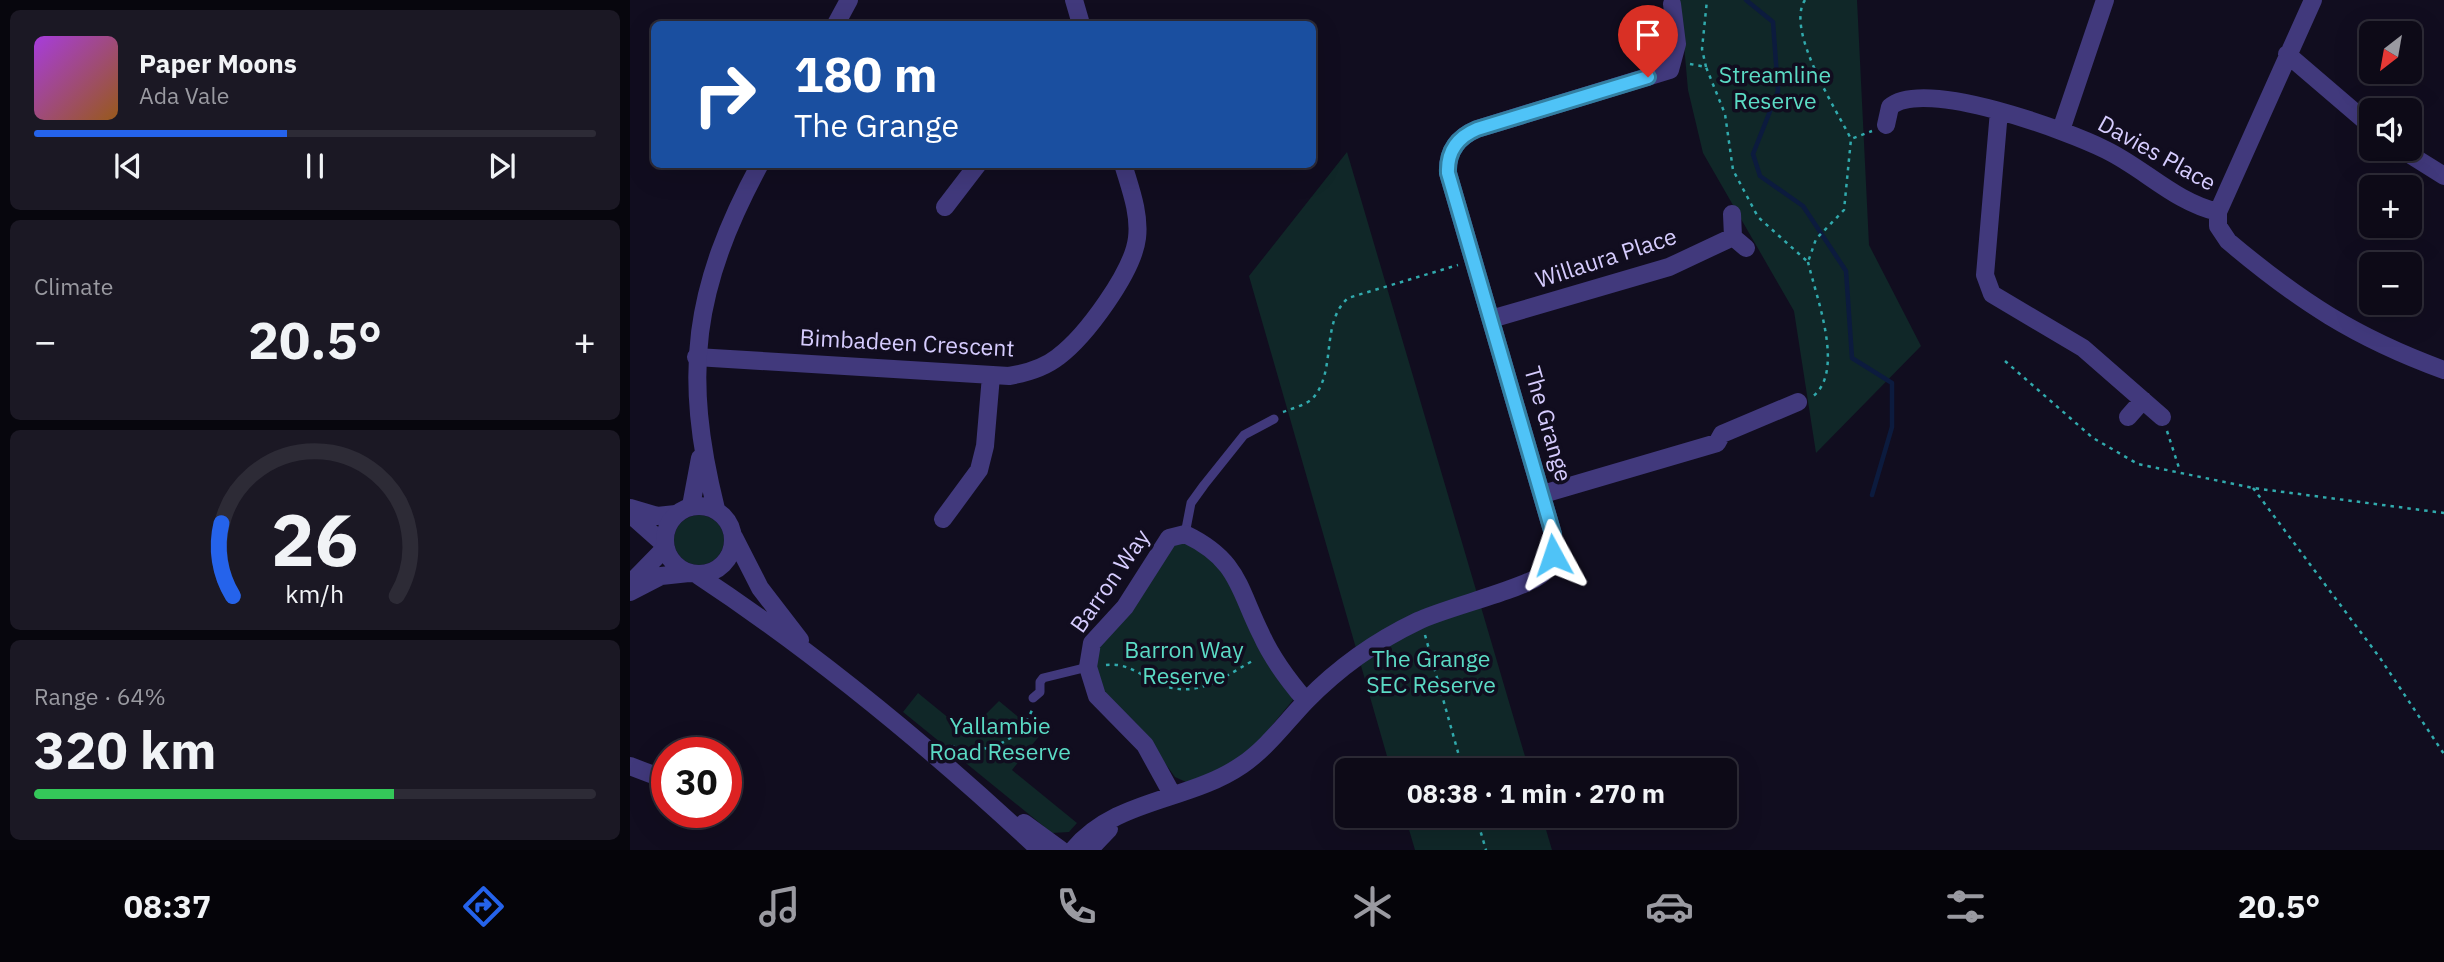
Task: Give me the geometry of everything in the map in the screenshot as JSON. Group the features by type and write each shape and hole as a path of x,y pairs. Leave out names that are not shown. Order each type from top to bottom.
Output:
{"street":[{"path":"838,21 849,0"},
{"path":"1074,0 1080,21"},
{"path":"2061,130 2105,0"},
{"path":"2314,0 2287,54 2218,212 2218,226 2228,241 2294,295 2354,332 2444,370"},
{"path":"1670,70 1676,44 1672,4"},
{"path":"2287,54 2359,116"},
{"name":"The Grange","path":"1073,850 1097,825 1172,794 1208,783 1242,765 1258,753 1306,701 1371,647 1421,619 1452,606 1524,584 1542,573 1553,555 1554,545 1543,494 1448,173 1449,156 1459,140 1477,129 1670,70"},
{"name":"Davies Place","path":"1886,125 1890,107 1905,98 1959,102 1998,111 2061,130 2133,165 2195,207 2218,212"},
{"path":"1998,111 1985,275 1988,286 2001,300 2083,348 2162,418"},
{"path":"2420,161 2444,176"},
{"path":"758,168 729,223 713,266 696,357 701,452 716,509 724,516 760,588 813,657"},
{"path":"945,207 975,168"},
{"name":"Bimbadeen Crescent","path":"696,357 991,376 1027,373 1059,357 1127,272 1135,249 1138,222 1124,168"},
{"name":"Willaura Place","path":"1491,319 1669,267 1740,243 1732,214"},
{"path":"943,519 979,470 985,446 991,376"},
{"path":"2128,417 2143,400"},
{"path":"1543,494 1717,443 1722,434 1798,402"},
{"path":"630,584 665,547 668,523 683,510 701,452"},
{"path":"630,508 657,516 683,510 716,509"},
{"path":"630,514 665,547 674,564 693,573 813,657 997,807 1061,850"},
{"name":"Barron Way","path":"1172,794 1145,746 1097,696 1088,667 1093,643 1125,607 1164,542 1176,534 1185,534 1208,548 1237,578 1269,650 1306,701"},
{"path":"630,592 661,576 716,570 730,555 733,535"},
{"path":"630,766 651,774"},
{"path":"997,807 1040,850"},
{"name":"The Grange","path":"1088,850 1126,812"}],"lane":[{"name":"Barron Way","path":"1185,534 1191,503 1221,463 1244,435 1274,419"},
{"name":"Barron Way","path":"1034,698 1040,692 1040,682 1044,678 1088,667"}],"path":[{"path":"1707,0 1702,49 1725,114 1733,170 1758,217 1808,262"},
{"path":"1798,402 1815,396 1826,382 1830,358 1808,262 1816,239 1844,209 1852,139 1816,72 1799,20 1805,0"},
{"path":"1670,70 1684,64 1706,66"},
{"path":"1852,139 1886,125"},
{"path":"1274,419 1281,413 1307,403 1317,392 1326,364 1334,321 1348,298 1420,279 1450,267 1475,264"},
{"path":"2005,361 2093,438 2138,464 2253,488 2444,513"},
{"path":"2162,418 2180,472"},
{"path":"2253,488 2380,658 2444,754"},
{"path":"1421,619 1460,758"},
{"path":"1088,667 1111,664 1128,666 1158,684 1180,691 1205,688 1269,650"},
{"path":"946,745 970,750 999,745 1025,724 1032,712 1034,698"},
{"path":"1480,828 1486,850"}],"green space":[{"name":"Streamline Reserve","path":"1680,0 1857,0 1869,245 1921,346 1816,453 1794,311 1703,153 1688,90"},
{"name":"The Grange SEC Reserve","path":"1347,152 1525,758 1388,758 1249,276"},
{"path":"699,515 717,522 724,540 717,558 699,565 681,558 674,540 681,522"},
{"name":"Barron Way Reserve","path":"1187,541 1225,572 1293,700 1254,747 1216,772 1186,782 1175,777 1135,722 1103,692 1095,666 1098,648 1169,545"},
{"name":"Yallambie Road Reserve","path":"918,693 967,733 999,701 1040,735 1012,770 1077,823 1069,832 1052,833 903,712"},
{"path":"1409,828 1546,828 1552,850 1415,850"}],"waterway":[{"path":"1746,0 1773,22 1778,91 1753,154 1760,176 1803,206 1846,271 1852,358 1892,383 1892,427 1872,495"}],"route":[{"path":"1553,555 1553,534 1543,494 1447,165 1453,148 1467,133 1648,77"}]}
